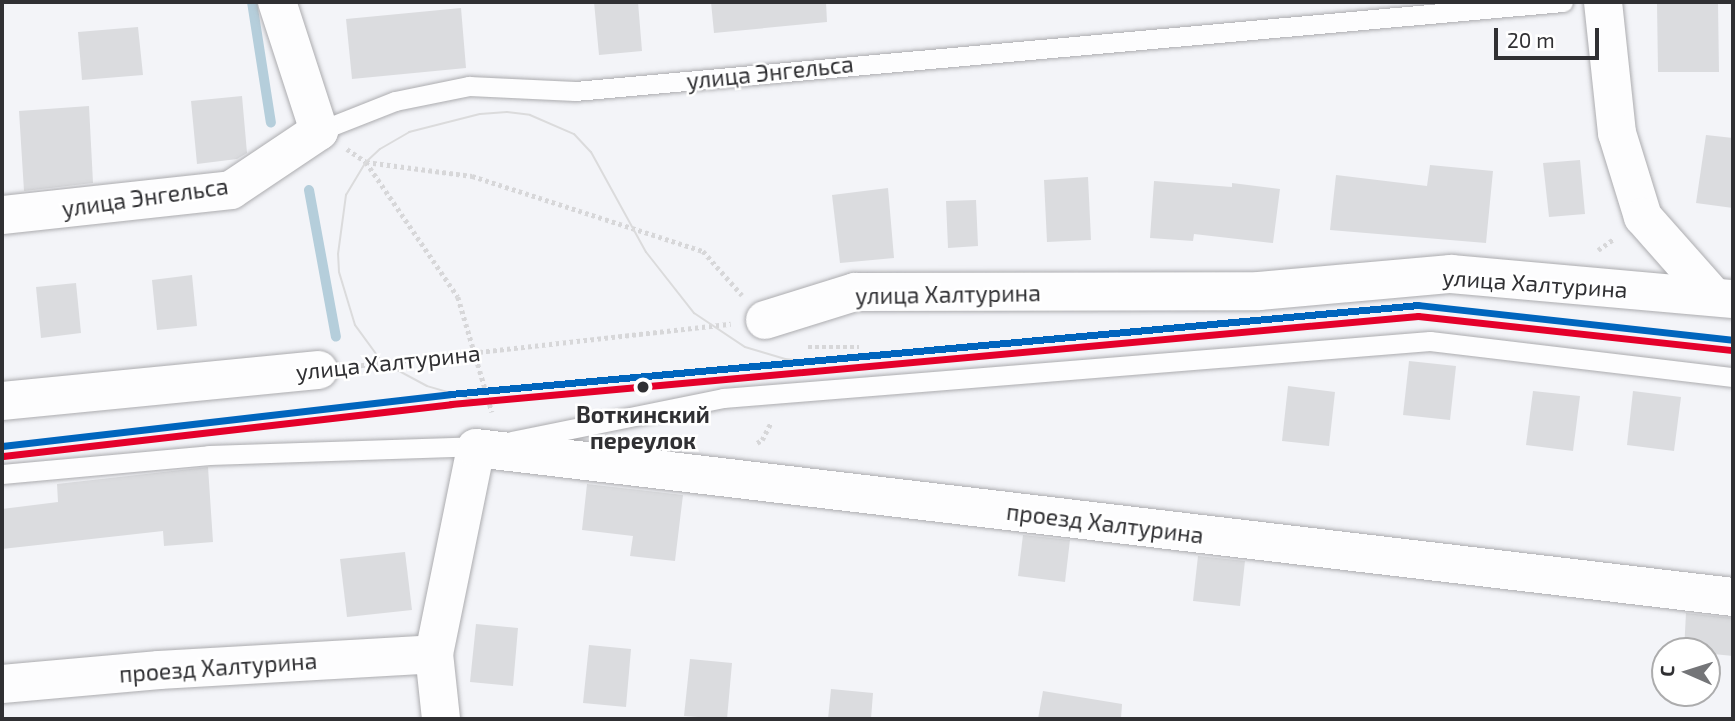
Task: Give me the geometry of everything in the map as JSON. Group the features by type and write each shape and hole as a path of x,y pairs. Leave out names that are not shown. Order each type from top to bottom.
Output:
{"street":[{"path":"277,2 319,131"},
{"path":"1602,2 1617,133 1643,218 1723,297"},
{"name":"улица Энгельса","path":"2,215 231,190 319,131"},
{"name":"улица Халтурина","path":"765,320 855,292 1259,291 1451,274 1723,297"},
{"name":"улица Халтурина","path":"2,401 318,370"},
{"path":"441,719 434,654 476,448"},
{"name":"проезд Халтурина","path":"476,448 1733,597"},
{"name":"проезд Халтурина","path":"2,684 159,670 434,654"}],"lane":[{"name":"улица Энгельса","path":"319,131 395,101 469,86 575,91 1563,2"},
{"path":"2,474 209,455 476,448 723,398 1430,341 1733,377"}],"path":[{"path":"319,131 366,162 458,297 492,413 476,448"},
{"path":"366,162 472,176 703,251 765,320"},
{"name":"улица Халтурина","path":"318,370 765,320"},
{"path":"796,347 859,347"}],"building":[{"path":"594,2 638,2 642,51 599,55"},
{"path":"711,2 826,2 827,22 714,33"},
{"path":"1657,3 1718,3 1719,72 1658,72"},
{"path":"461,8 466,68 352,79 346,19"},
{"path":"138,27 143,75 82,80 78,32"},
{"path":"242,96 247,153 237,159 197,164 191,101"},
{"path":"89,106 93,183 24,191 19,111"},
{"path":"1706,135 1733,138 1733,208 1696,203"},
{"path":"1580,160 1585,214 1549,217 1543,163"},
{"path":"1430,165 1493,171 1486,243 1330,230 1336,175 1427,186"},
{"path":"1088,177 1091,240 1047,242 1044,180"},
{"path":"1154,181 1232,187 1232,183 1280,189 1273,243 1194,234 1193,241 1150,238"},
{"path":"888,188 894,258 840,263 832,195"},
{"path":"976,200 978,246 948,248 946,201"},
{"path":"192,275 197,326 157,330 152,280"},
{"path":"76,283 81,333 41,338 36,287"},
{"path":"1409,361 1456,366 1450,420 1403,415"},
{"path":"1288,386 1335,392 1329,446 1282,441"},
{"path":"1533,391 1580,396 1573,451 1526,445"},
{"path":"1633,391 1681,397 1674,451 1627,445"},
{"path":"208,467 213,542 164,546 163,531 2,549 2,509 58,502 57,484"},
{"path":"587,484 683,495 675,561 630,556 633,536 582,530"},
{"path":"1023,535 1070,540 1065,582 1018,576"},
{"path":"405,552 412,610 347,617 340,559"},
{"path":"1198,556 1245,561 1240,606 1193,601"},
{"path":"1686,613 1733,618 1733,656 1721,655 1721,637 1685,637"},
{"path":"476,624 518,628 513,686 470,682"},
{"path":"589,645 631,649 626,707 583,703"},
{"path":"690,659 732,663 727,719 684,716"},
{"path":"831,689 873,693 871,719 828,719"},
{"path":"1043,691 1122,704 1121,719 1038,719"}],"waterway":[{"path":"252,2 271,123"},
{"path":"309,190 336,337"}],"tram line":[{"path":"482,402 427,386 382,362 355,325 339,272 338,254 346,195 366,162 380,149 409,132 480,114 507,112 530,115 574,134 591,152 646,252 694,313 745,347 785,359 812,362"}],"transit line":[{"path":"2,446 450,394 1418,305 1733,340"},
{"path":"3,456 451,404 1418,316 1732,350"}],"place":[{"name":"Воткинский переулок","path":"643,387"}]}
